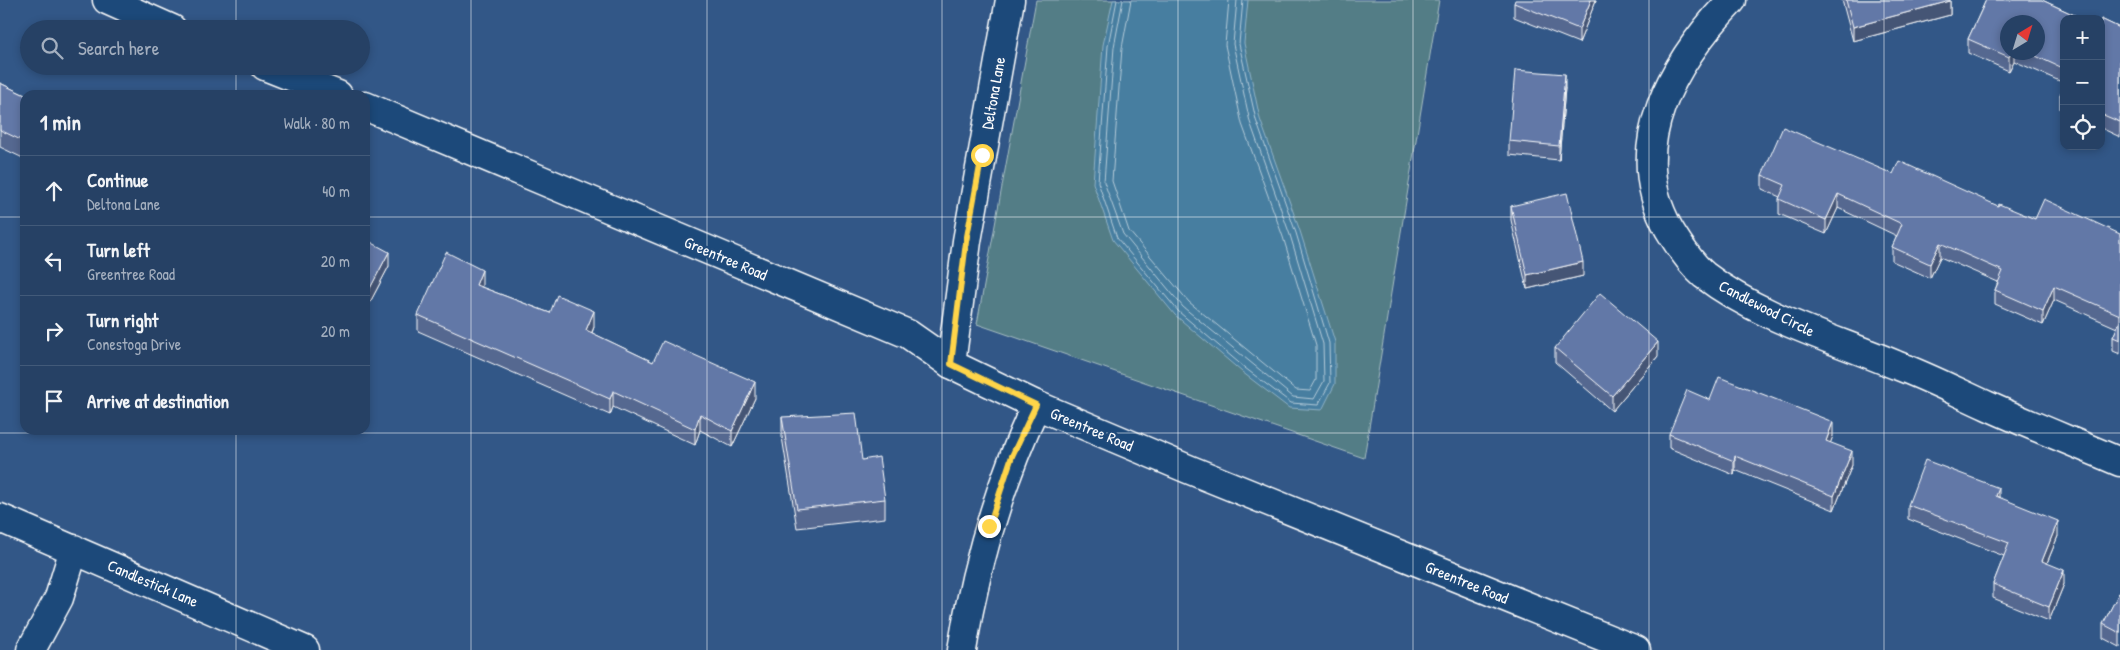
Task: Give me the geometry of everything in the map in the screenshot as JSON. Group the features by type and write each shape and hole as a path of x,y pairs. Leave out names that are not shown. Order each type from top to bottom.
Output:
{"street":[{"path":"107,0 152,20"},
{"name":"Deltona Lane","path":"951,364 966,242 1010,0"},
{"name":"Candlewood Circle","path":"1732,0 1696,42 1673,76 1658,111 1651,146 1653,178 1660,214 1684,252 1702,273 1734,296 1771,314 1942,384 1988,406 2120,462"},
{"path":"288,75 326,90"},
{"name":"Greentree Road","path":"370,108 908,334 951,364 1036,405 1197,473 1636,650"},
{"path":"962,650 967,616 989,526 1012,456 1036,405"},
{"name":"Candlestick Lane","path":"0,518 305,650"},
{"path":"31,650 59,598 74,549"}],"green space":[{"path":"1036,0 1439,0 1364,458 977,324"}],"water":[{"path":"1113,0 1248,0 1244,43 1260,119 1300,231 1335,342 1335,384 1322,410 1289,408 1242,372 1175,315 1113,240 1093,183 1103,45"}],"building":[{"path":"1515,0 1591,0 1579,29 1514,3"},
{"path":"1846,0 1950,0 1950,1 1853,27"},
{"path":"1986,0 2042,0 2074,15 2060,15 2060,67 2044,60 2045,15 2000,15 2000,53 1968,39"},
{"path":"2105,21 2120,28 2120,122 2105,116"},
{"path":"1515,70 1565,74 1559,146 1509,141"},
{"path":"0,83 20,93 20,140 0,130"},
{"path":"1783,127 1893,174 1899,161 1998,206 1999,204 2035,219 2044,199 2120,234 2120,315 2054,286 2043,311 1995,290 2003,271 1940,243 1930,264 1892,247 1902,224 1838,194 1826,220 1779,199 1785,185 1762,175"},
{"path":"1567,193 1583,262 1527,275 1511,206"},
{"path":"370,242 389,252 370,288"},
{"path":"446,252 482,270 476,285 550,313 557,295 594,311 586,330 653,362 663,341 755,382 732,431 700,414 695,429 613,391 610,399 418,315"},
{"path":"1600,293 1658,342 1612,396 1555,348"},
{"path":"2120,321 2120,340 2113,337"},
{"path":"1719,377 1833,422 1826,441 1852,451 1834,496 1735,456 1734,461 1669,434 1687,390 1710,400"},
{"path":"856,413 862,460 879,457 885,499 797,509 782,417"},
{"path":"1925,460 1999,488 1996,496 2058,521 2042,561 2064,570 2049,607 1993,584 2009,543 1908,505"},
{"path":"2120,591 2120,633 2103,624"}],"route":[{"path":"982,155 966,242 951,364 1036,405 1012,456 989,526"}]}
